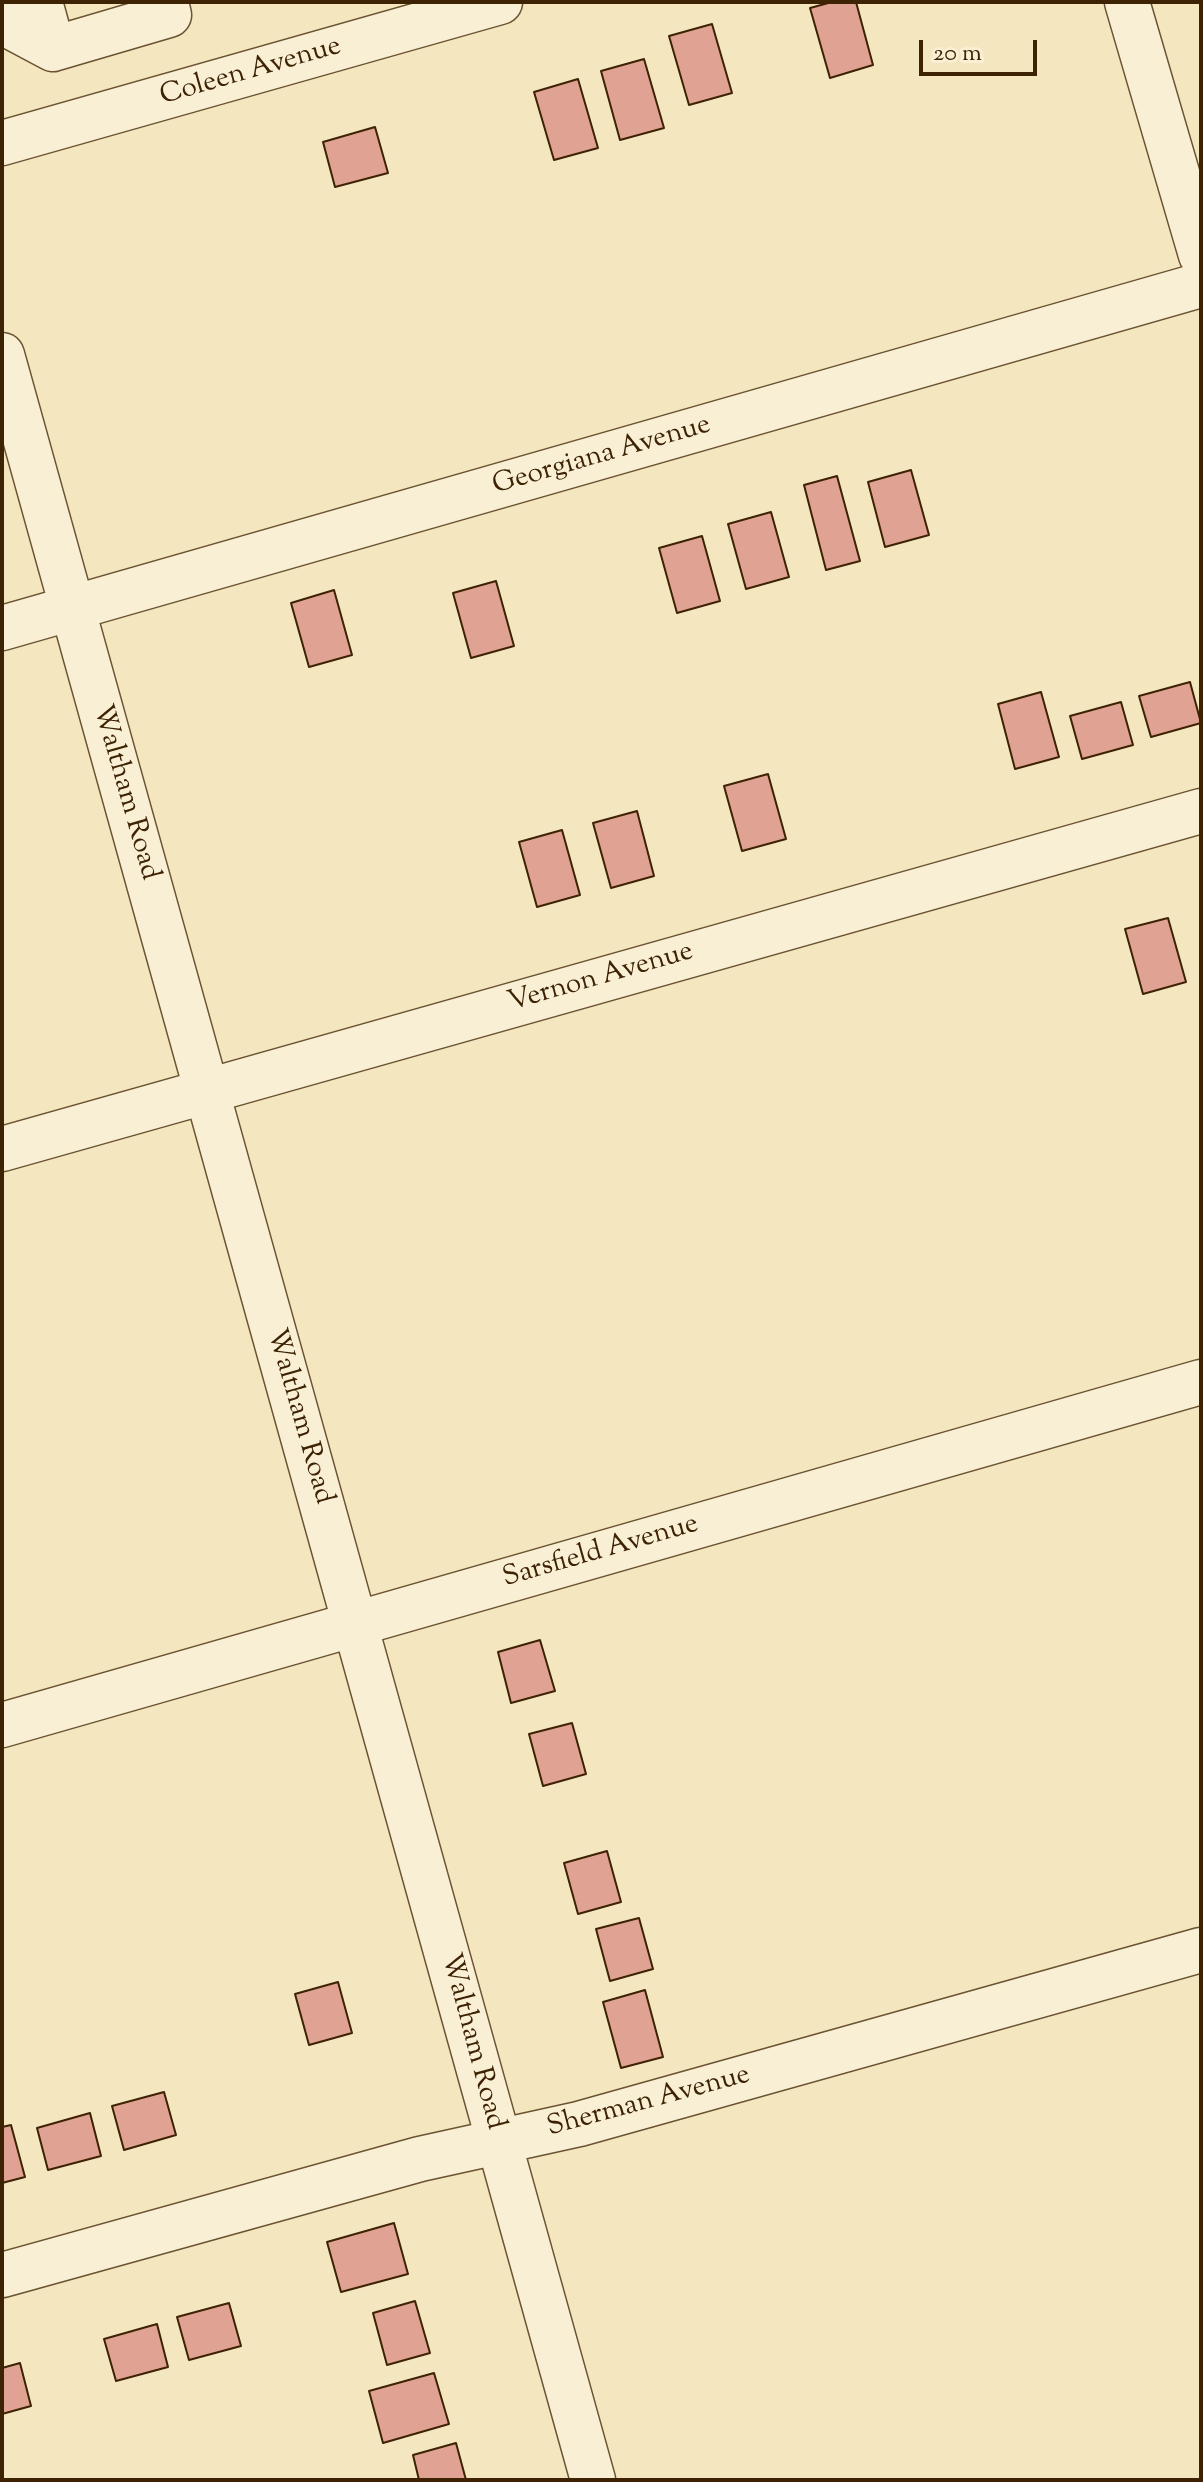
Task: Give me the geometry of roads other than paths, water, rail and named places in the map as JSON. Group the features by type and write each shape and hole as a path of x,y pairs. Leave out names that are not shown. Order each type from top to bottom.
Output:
{"street":[{"path":"40,2 53,49"},
{"path":"2,6 6,24 53,49 169,15 166,2"},
{"name":"Coleen Avenue","path":"2,143 500,2"},
{"path":"1127,2 1201,255"},
{"name":"Georgiana Avenue","path":"2,628 1201,285"},
{"name":"Waltham Road","path":"2,355 593,2480"},
{"name":"Vernon Avenue","path":"2,1149 1201,811"},
{"name":"Sarsfield Avenue","path":"2,1725 1201,1382"},
{"name":"Sherman Avenue","path":"2,2275 420,2159 579,2124 1201,1950"}]}
